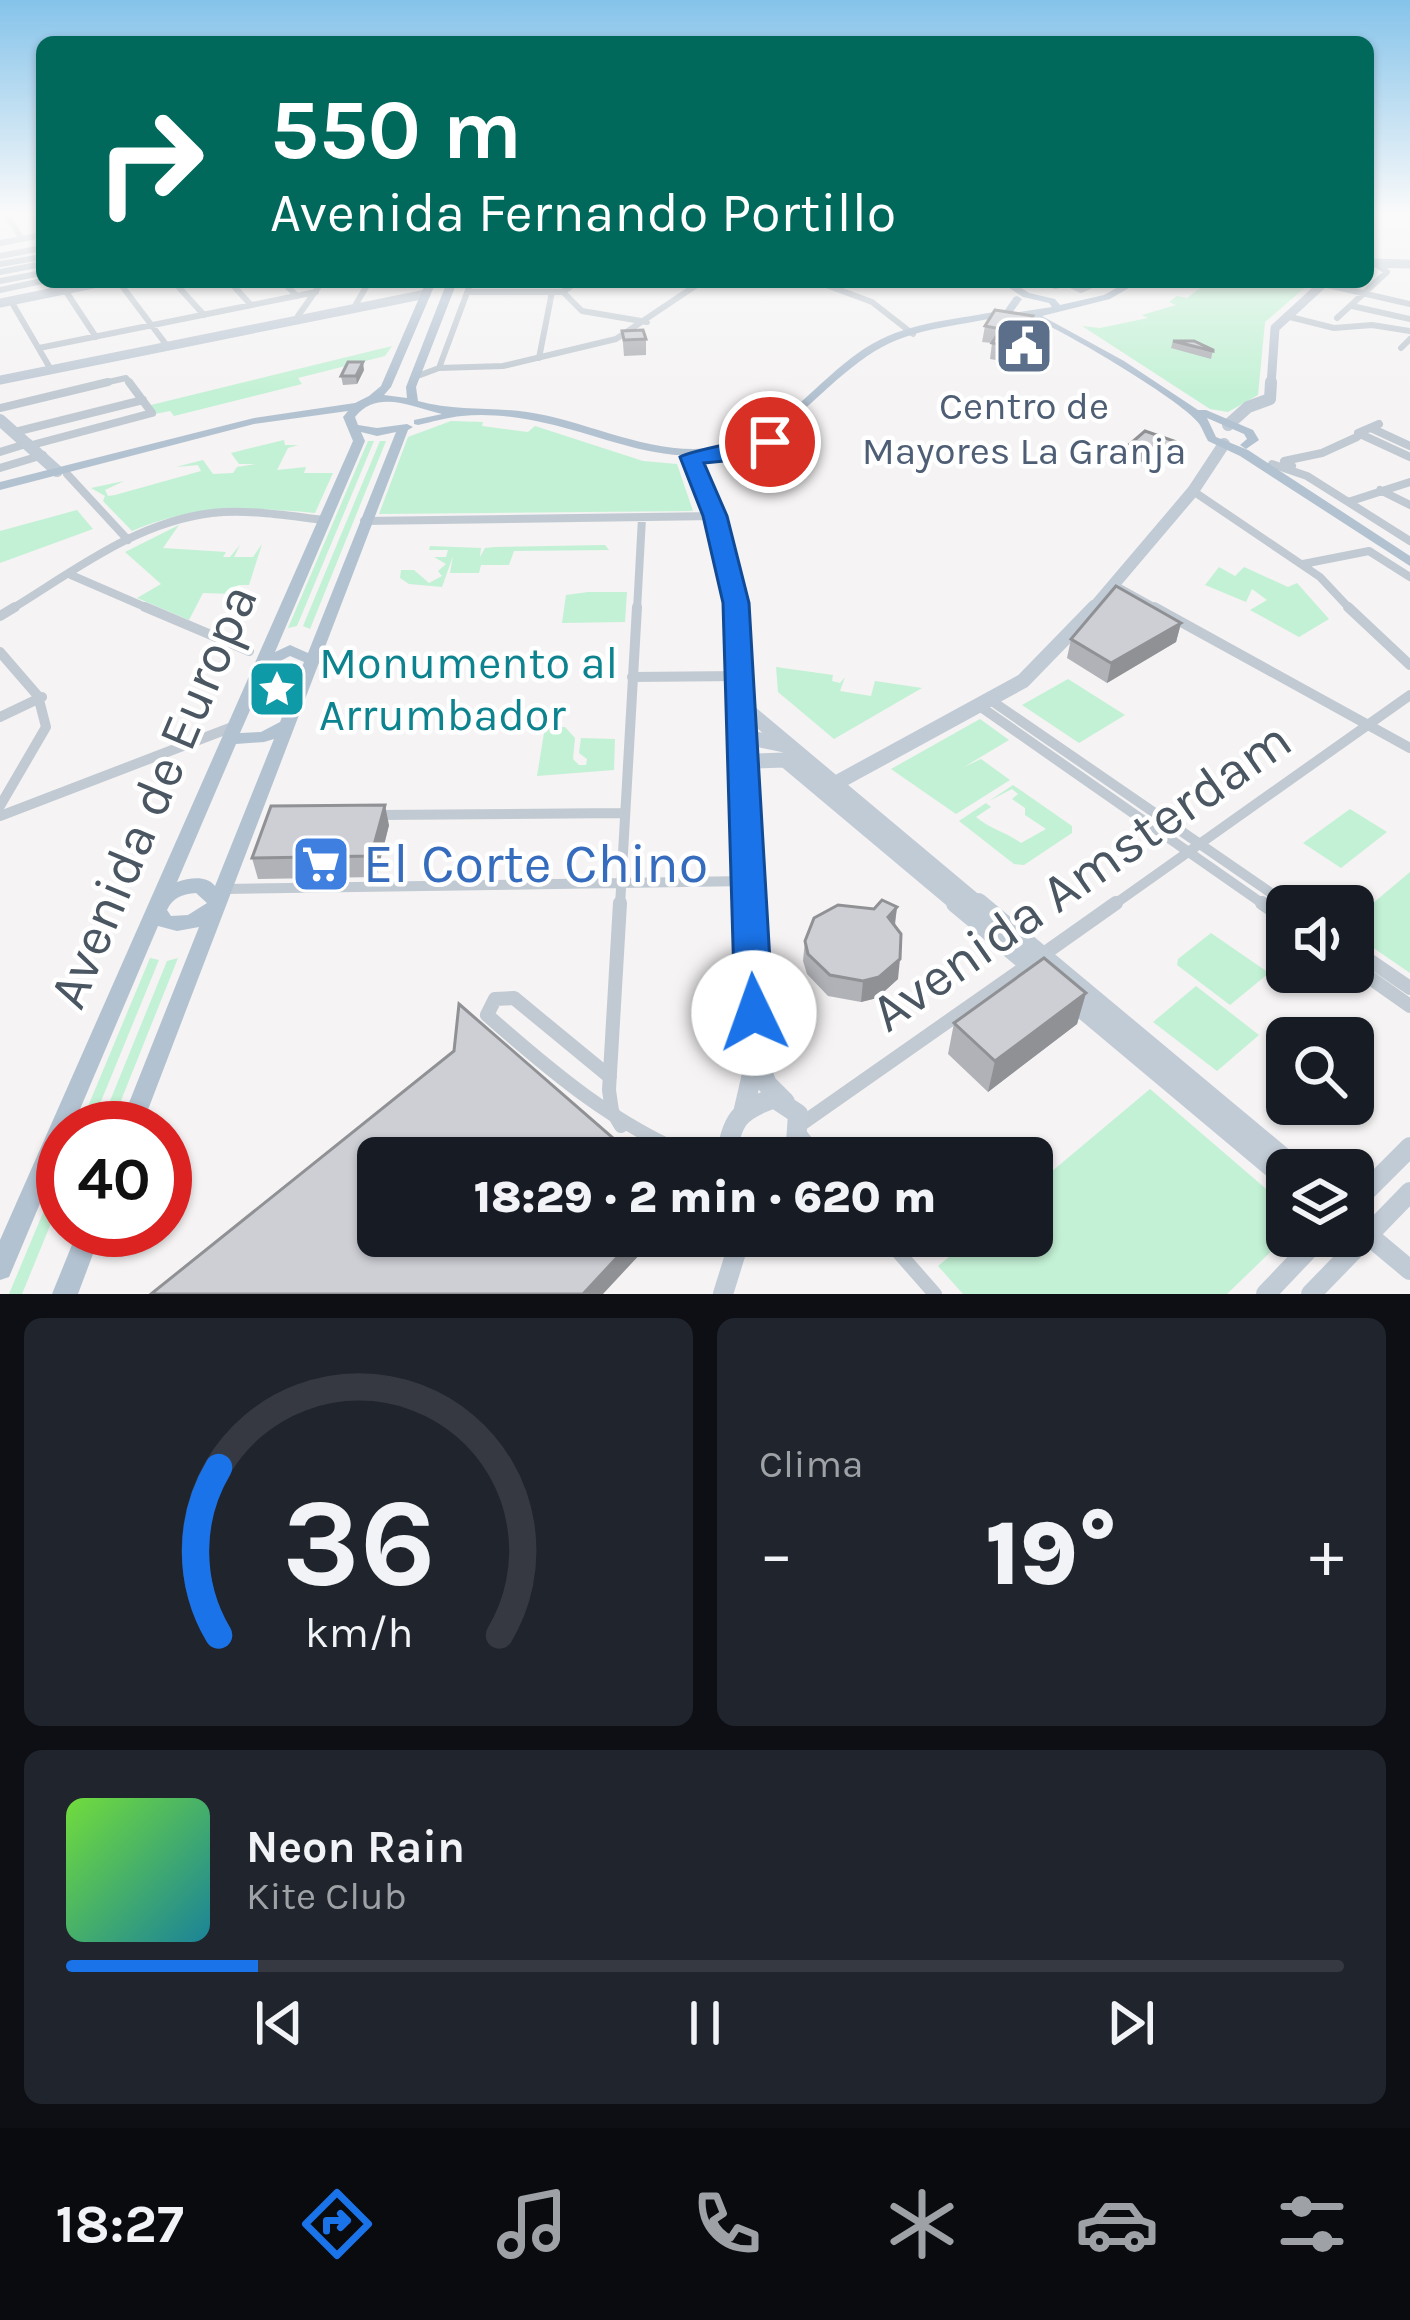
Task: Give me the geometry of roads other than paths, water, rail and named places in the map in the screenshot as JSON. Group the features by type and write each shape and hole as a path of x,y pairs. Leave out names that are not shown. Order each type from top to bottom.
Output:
{"main road":[{"name":"Avenida de Europa","path":"0,1268 158,905 225,737 359,441 350,413 387,386 429,288"},
{"name":"Avenida de Europa","path":"140,1101 364,521 411,425 425,414 410,392 450,288"},
{"path":"1002,288 1015,302 1184,407 1208,429 1208,436 1410,558"},
{"path":"1016,288 1055,307"},
{"path":"0,489 257,424 319,416 354,425 411,425 456,415 516,418 642,453 734,454 770,442 872,354 912,333 1035,314 1107,297 1121,288"},
{"path":"62,473 254,421 365,403 418,403 520,414 646,448 714,452 771,434 857,358 912,333 1003,314 1015,302 1032,297"},
{"path":"1055,307 1058,319 1246,437 1272,464 1410,558"},
{"path":"1208,429 1228,425"},
{"path":"1226,445 1246,437"},
{"path":"262,655 290,650 310,659"},
{"path":"225,737 264,737 284,727"},
{"path":"187,886 204,886 216,899 197,920 171,924 159,916 158,905 187,886"},
{"path":"65,1294 79,1257"}],"street":[{"path":"50,368 6,302 74,288"},
{"path":"124,288 165,343"},
{"path":"179,288 204,315"},
{"path":"235,288 251,305"},
{"path":"289,288 298,296"},
{"path":"298,316 318,288"},
{"path":"356,304 365,288"},
{"path":"0,380 429,288"},
{"path":"439,368 470,288"},
{"path":"468,292 563,292 568,288"},
{"path":"415,377 439,368 503,366 616,339 693,288"},
{"path":"835,288 872,302 912,333"},
{"path":"1202,412 1220,417 1270,399 1276,328 1318,288"},
{"path":"1345,288 1410,304"},
{"path":"1337,318 1371,288"},
{"path":"65,290 96,337"},
{"path":"39,348 316,292"},
{"path":"539,358 552,292"},
{"path":"563,292 583,311 647,322"},
{"path":"1352,306 1410,320"},
{"path":"1285,316 1334,328 1372,325 1410,335 1401,348"},
{"path":"0,408 126,378 152,413 0,452"},
{"path":"9,432 143,400"},
{"path":"1228,425 1240,413"},
{"path":"1240,413 1238,422 1246,437"},
{"path":"0,421 44,455 128,540"},
{"path":"1410,446 1374,426 1358,433 1410,457"},
{"path":"1357,437 1322,453 1284,461 1410,541"},
{"path":"829,786 1023,681 1051,657 1226,445"},
{"path":"0,468 44,455"},
{"path":"691,457 715,516 736,603 756,1057 730,1137"},
{"path":"1272,464 1306,476"},
{"path":"1348,502 1410,482"},
{"path":"1379,490 1410,505"},
{"path":"1192,491 1303,564 1410,665"},
{"path":"0,616 128,540 175,520 216,513 325,520"},
{"path":"364,521 715,516"},
{"path":"620,1126 612,1111 610,1077 642,518"},
{"path":"1303,564 1369,551 1410,577"},
{"path":"71,575 262,655"},
{"path":"1114,585 1410,748"},
{"path":"0,652 42,697 49,713 45,736 0,806"},
{"path":"632,677 740,676"},
{"name":"Avenida Amsterdam","path":"800,1129 1410,695"},
{"path":"0,717 42,697"},
{"path":"983,702 1195,848 1266,891"},
{"path":"741,706 1266,1162"},
{"path":"0,816 225,737"},
{"path":"743,746 767,740 794,750"},
{"path":"743,746 785,760 829,786"},
{"path":"744,773 755,761 768,758"},
{"path":"366,816 624,814"},
{"path":"248,817 272,816"},
{"path":"1195,848 1266,904"},
{"path":"216,899 748,881"},
{"path":"1036,960 1272,1149"},
{"path":"1374,963 1410,988"},
{"path":"1374,981 1410,1006"},
{"path":"610,1077 523,1004 503,997 489,1005 487,1015 620,1126 646,1137"},
{"path":"756,1057 767,1084 798,1114 799,1137"},
{"path":"743,1108 762,1099 784,1102"},
{"path":"800,1129 805,1137"},
{"path":"1374,1183 1410,1148"},
{"path":"1374,1229 1410,1192"},
{"path":"1374,1240 1410,1270"},
{"path":"723,1294 734,1257"},
{"path":"902,1257 935,1294"},
{"path":"1266,1294 1301,1257"},
{"path":"1311,1294 1347,1257"}],"place":[{"name":"Centro de Mayores La Granja","path":"1024,346"},
{"name":"Monumento al Arrumbador","path":"277,689"},
{"name":"El Corte Chino","path":"321,864"}]}
